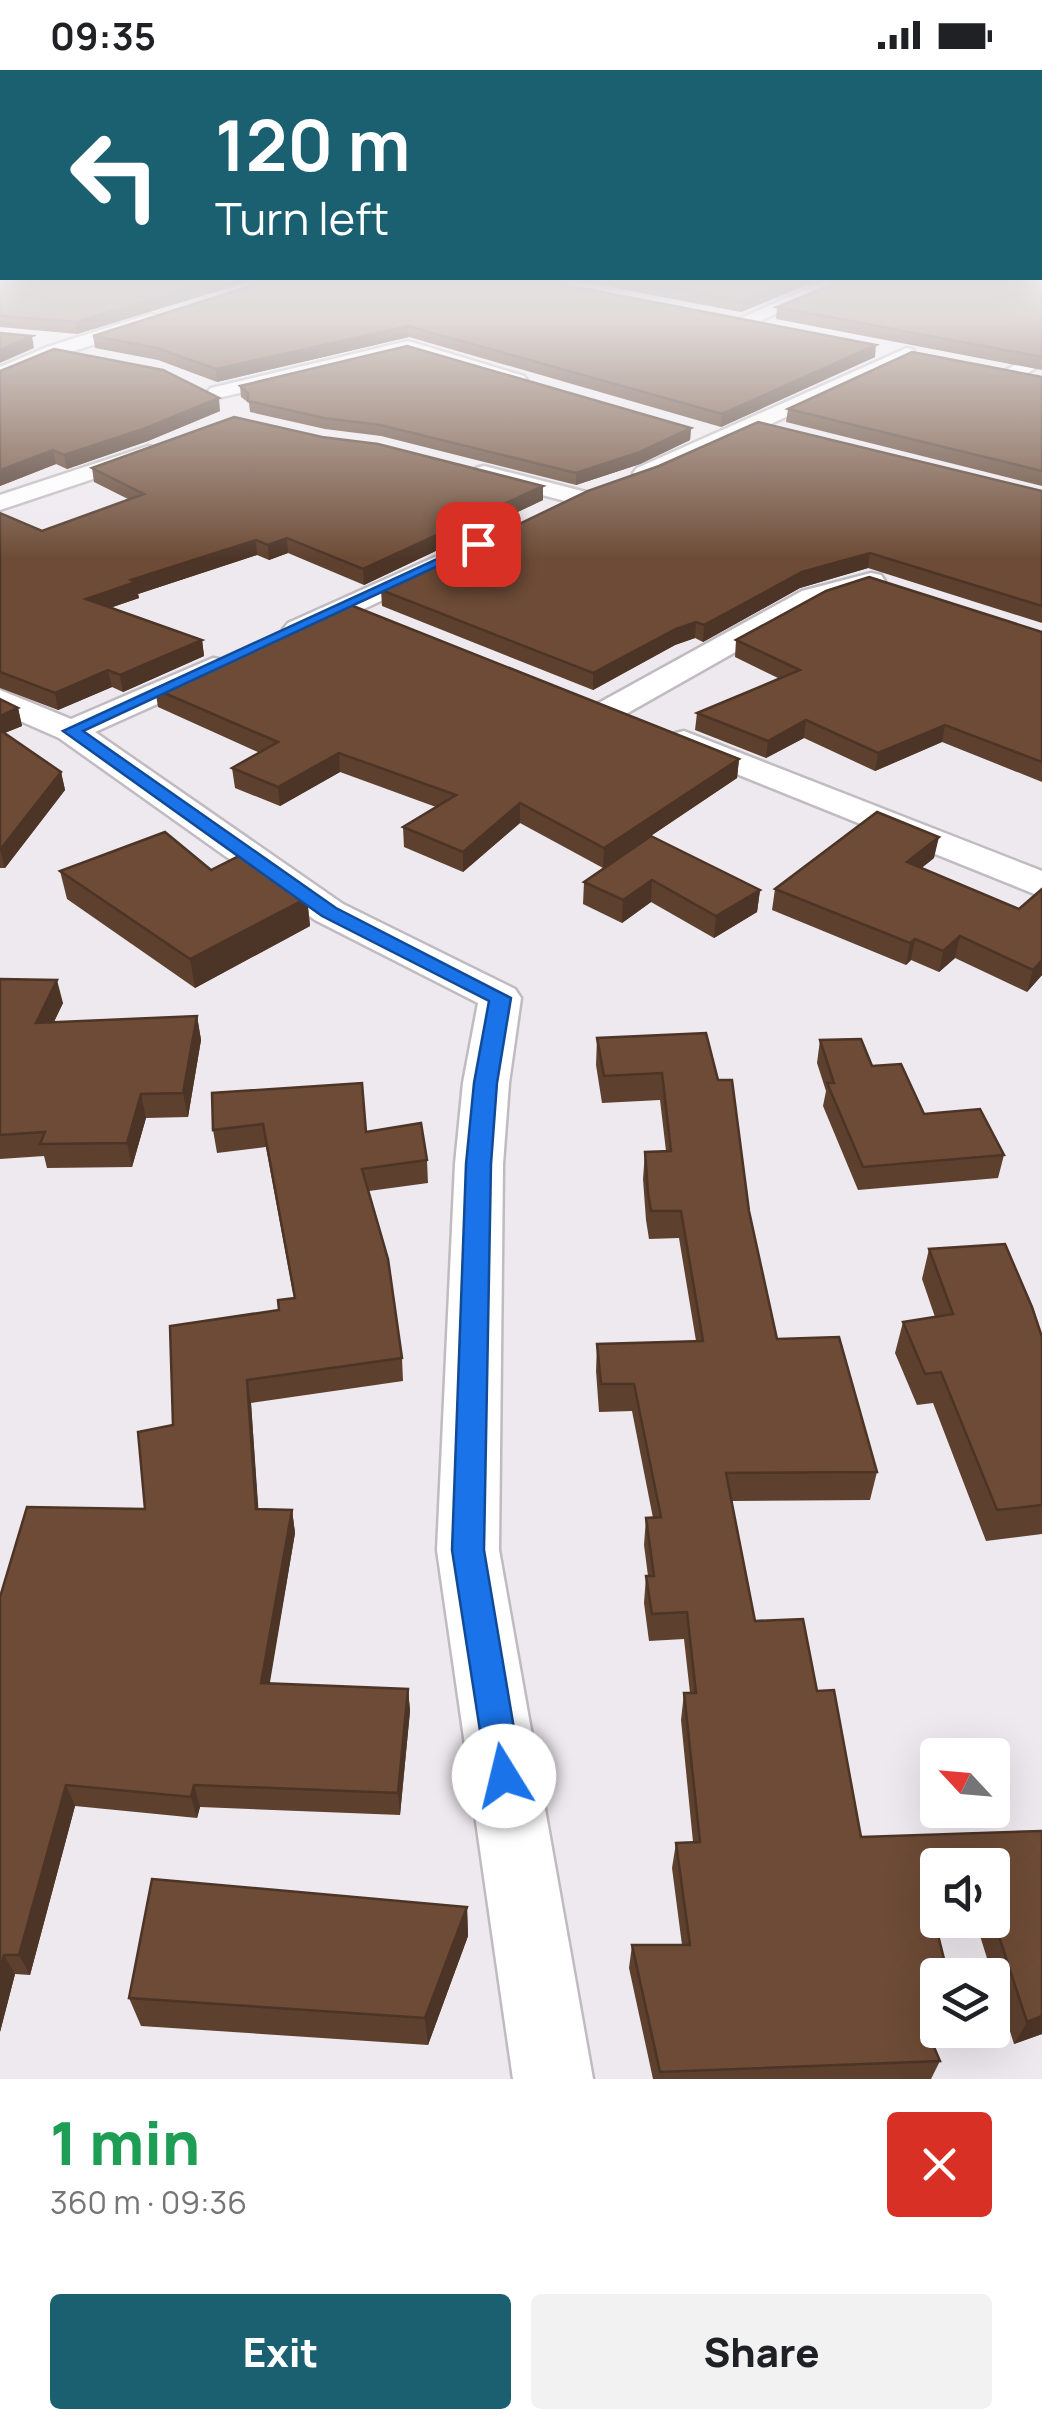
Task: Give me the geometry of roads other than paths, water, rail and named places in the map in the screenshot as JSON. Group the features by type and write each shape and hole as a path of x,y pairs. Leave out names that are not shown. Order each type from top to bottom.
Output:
{"street":[{"path":"219,395 308,373"},
{"path":"490,373 544,389"},
{"path":"542,514 876,373"},
{"path":"1008,373 1042,380"},
{"path":"754,424 792,433"},
{"path":"686,428 721,438"},
{"path":"0,503 172,444"},
{"path":"462,467 595,491"},
{"path":"278,638 454,556"},
{"path":"606,712 812,598 868,580 902,591"},
{"path":"348,607 384,622"},
{"path":"71,731 244,654"},
{"path":"569,697 1042,884"},
{"path":"0,700 71,731 329,912 500,998 478,1164 468,1550 553,2079"}]}
